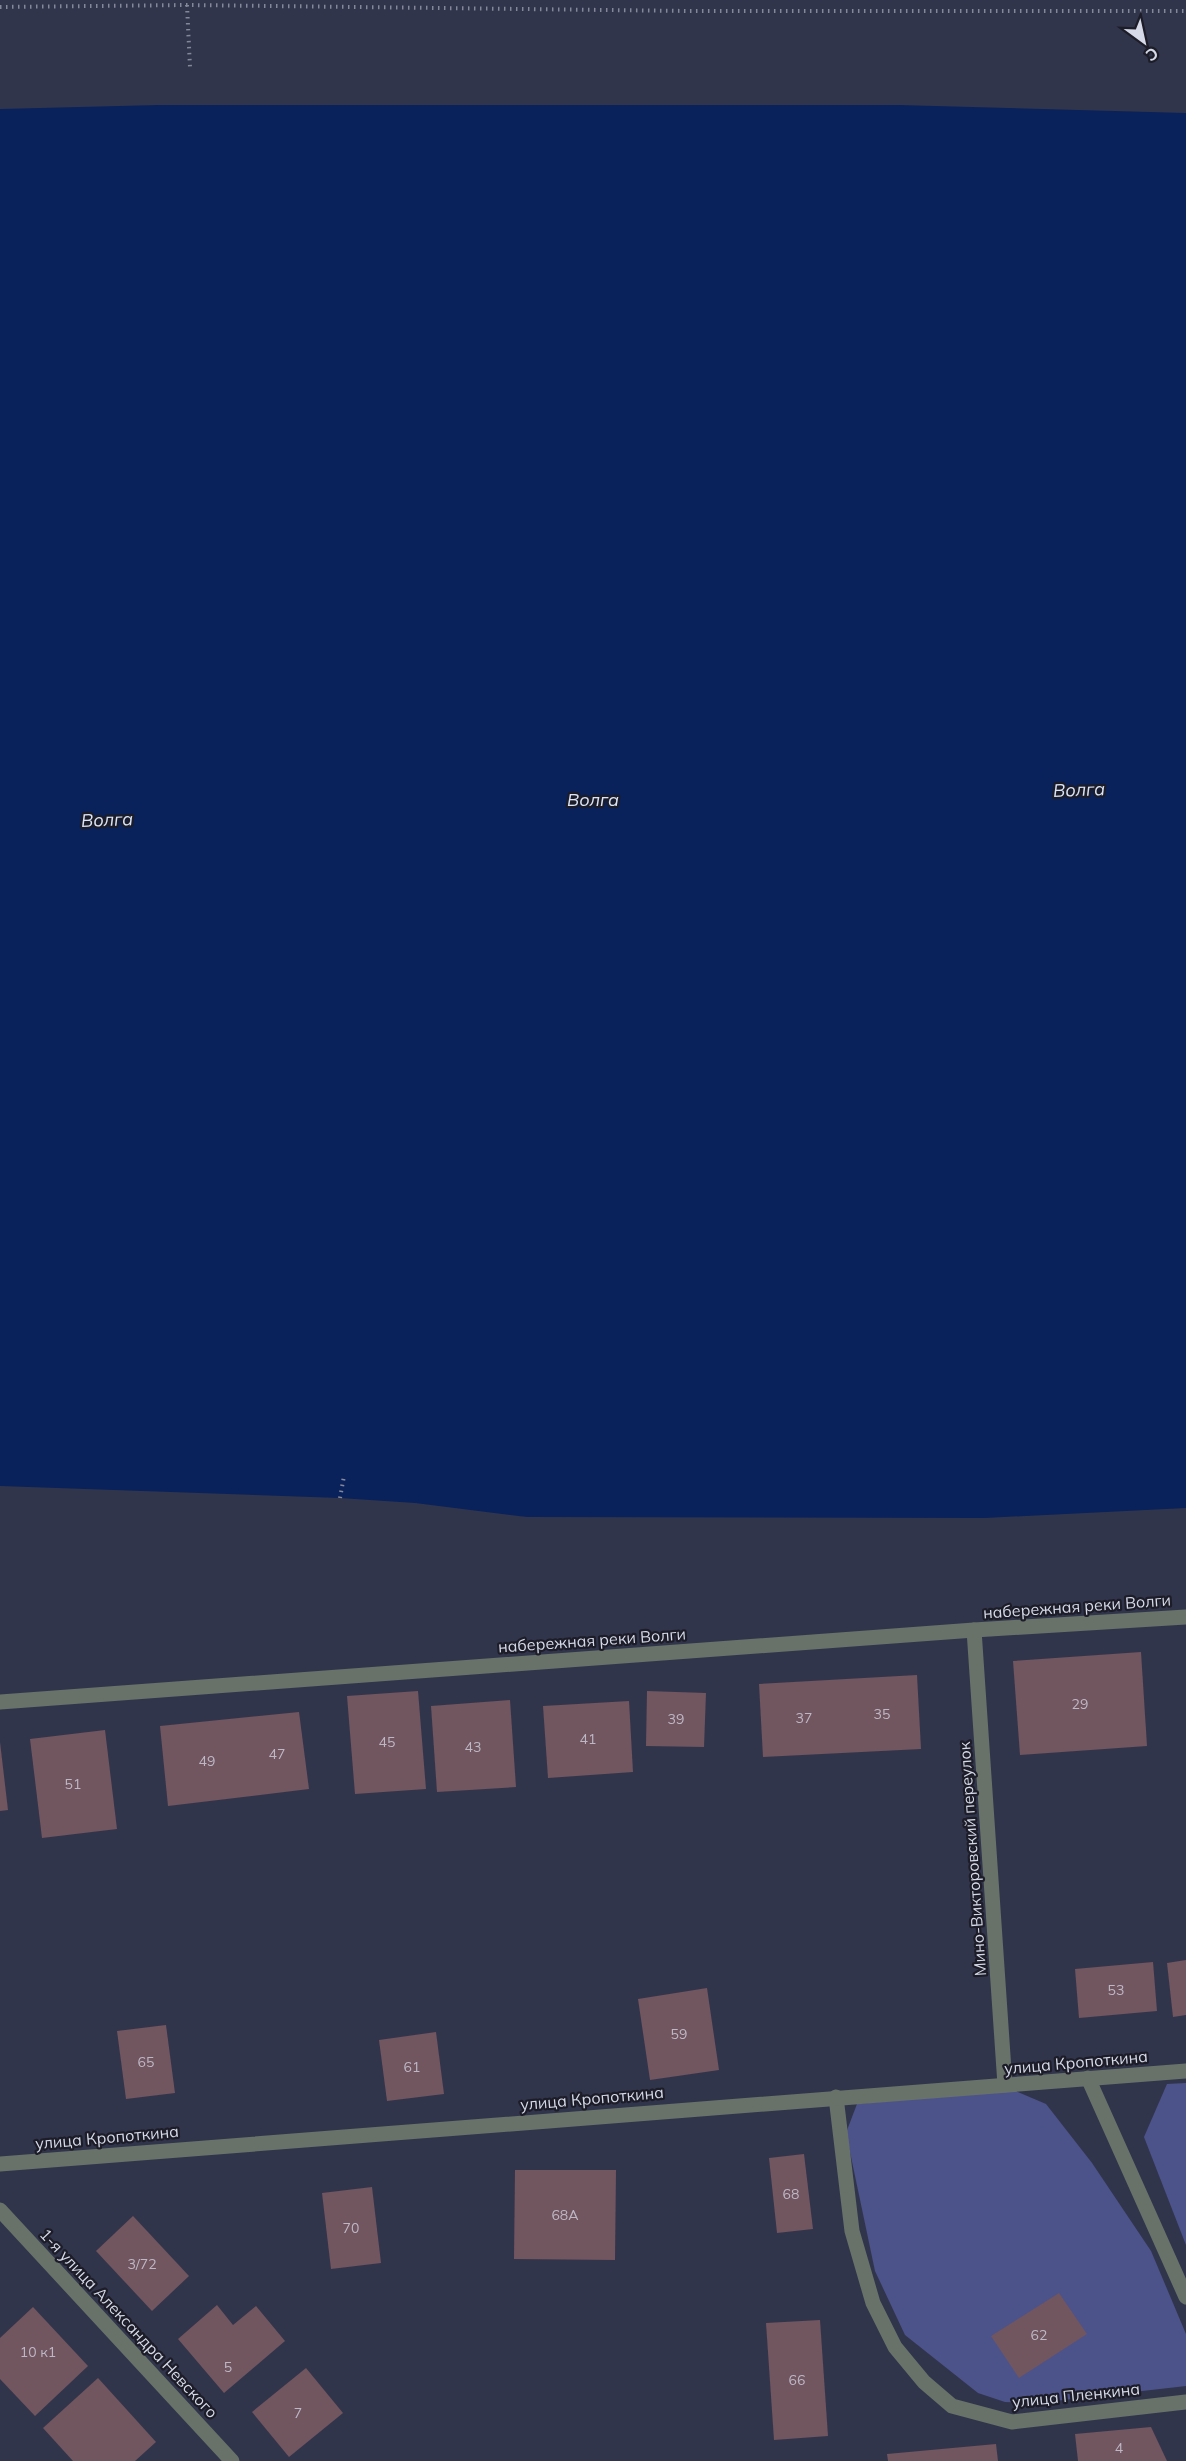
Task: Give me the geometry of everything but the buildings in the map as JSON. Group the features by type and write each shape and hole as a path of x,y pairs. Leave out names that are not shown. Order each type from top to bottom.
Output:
{"street":[{"name":"набережная реки Волги","path":"0,1702 974,1630 1186,1617"},
{"name":"Мино-Викторовский переулок","path":"974,1630 1005,2085"},
{"name":"улица Кропоткина","path":"0,2164 1186,2071"},
{"path":"1088,2078 1186,2297"},
{"name":"улица Пленкина","path":"836,2097 852,2231 873,2303 895,2347 924,2382 952,2406 1012,2422 1186,2402"},
{"name":"1-я улица Александра Невского","path":"0,2210 232,2461"}],"path":[{"path":"187,5 190,67"},
{"path":"0,7 187,5 689,11 1186,11"},
{"path":"340,1498 344,1476"}],"shaded area":[{"path":"1186,2083 1186,2245 1144,2137 1167,2084"},
{"path":"1013,2090 1046,2104 1092,2163 1151,2251 1186,2334 1186,2386 1037,2403 1005,2402 978,2393 905,2335 875,2271 846,2133 857,2104"}],"water":[{"name":"Волга","path":"158,105 899,105 1186,113 1186,1508 985,1518 527,1517 415,1503 340,1498 0,1486 0,109"}]}
